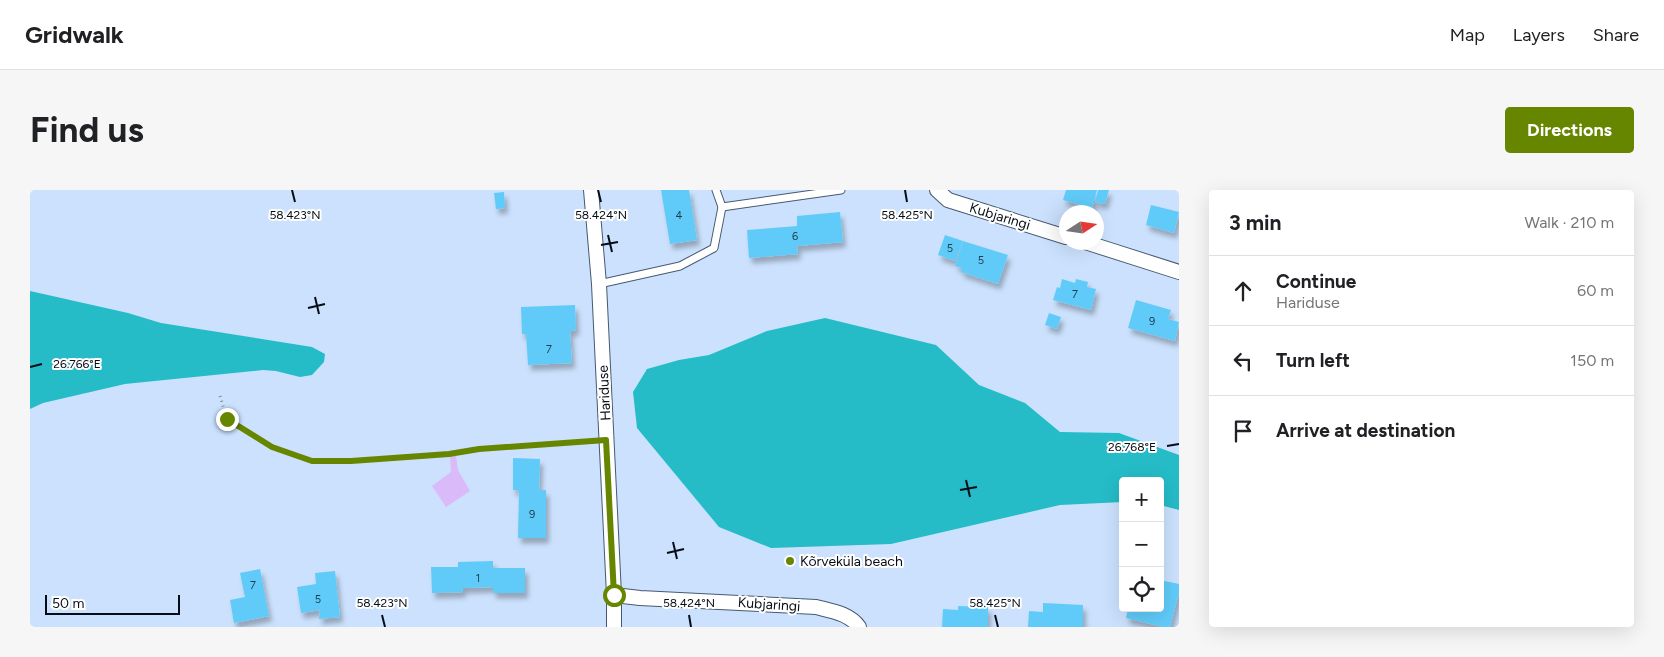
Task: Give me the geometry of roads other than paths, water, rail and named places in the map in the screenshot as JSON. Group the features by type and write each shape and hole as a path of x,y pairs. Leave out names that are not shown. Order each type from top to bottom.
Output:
{"street":[{"name":"Hariduse","path":"591,190 599,284 614,627"},
{"name":"Kubjaringi","path":"937,190 948,200 1059,235"},
{"path":"1104,248 1179,272"},
{"name":"Kubjaringi","path":"614,595 816,607 842,614 859,627"}],"lane":[{"path":"599,284 680,266 714,248 722,207 716,190"},
{"path":"722,207 841,190"}],"place":[{"name":"Kõrveküla beach","path":"790,561"}]}
